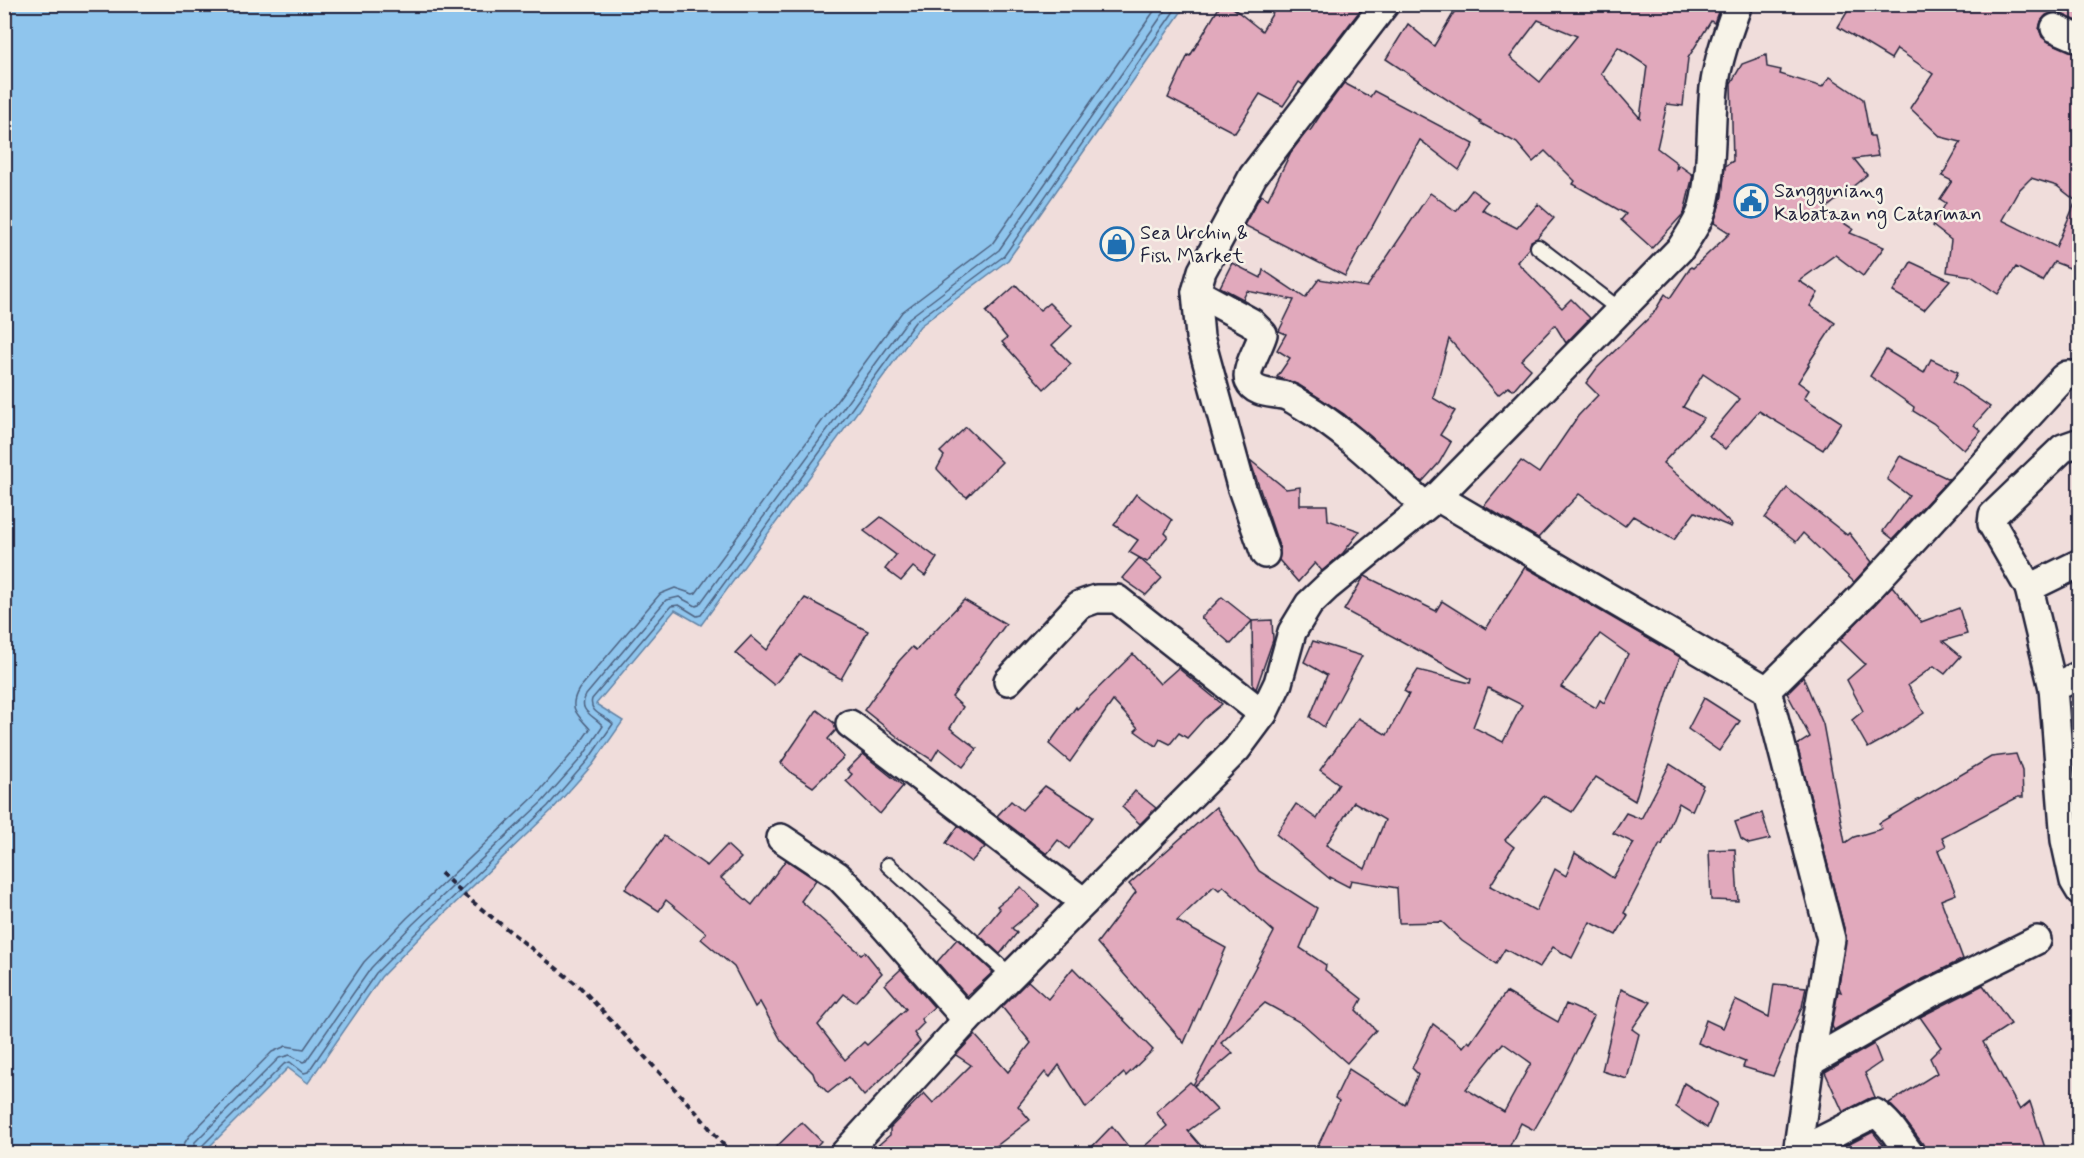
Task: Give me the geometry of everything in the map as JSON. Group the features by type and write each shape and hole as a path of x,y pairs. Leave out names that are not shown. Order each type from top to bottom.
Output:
{"street":[{"path":"1265,554 1241,486 1200,337 1196,292 1202,272 1253,176 1385,4"},
{"path":"844,1154 967,1020 1237,749 1263,714 1278,683 1292,632 1309,604 1431,502 1681,248 1702,208 1708,170 1714,87 1723,46 1738,4"},
{"path":"2055,28 2079,39"},
{"path":"1196,292 1251,322 1263,334 1248,375 1254,387 1260,391 1286,396 1318,416 1431,502 1767,690 1831,939 1810,1062 1798,1153"},
{"path":"1767,690 1863,595 2062,378 2067,375 2079,375"},
{"path":"2078,884 2065,840 2071,784 2053,688 2028,588 1992,524 1993,515 2063,448 2079,442"},
{"path":"2028,588 2079,563"},
{"path":"1008,681 1079,605 1096,599 1117,599 1263,714"},
{"path":"2053,688 2079,675"},
{"path":"850,724 1084,902"},
{"path":"781,838 838,876 967,1020"},
{"path":"1810,1062 1929,994 2037,940"},
{"path":"1798,1153 1875,1113 1894,1129 1910,1154"}],"lane":[{"path":"1538,247 1620,310"},
{"path":"888,865 1011,976"}],"path":[{"path":"441,873 464,895 580,987 697,1113 731,1154"}],"water":[{"path":"5,4 1186,5 1008,260 920,326 701,625 675,610 596,704 623,721 593,764 552,810 381,977 308,1083 288,1068 203,1153 5,1154"}],"building":[{"path":"1221,4 1228,4 1262,31 1278,4 1365,4 1303,85 1299,82 1283,106 1260,94 1235,133 1168,98 1188,55 1190,56"},
{"path":"1459,4 1721,4 1714,23 1711,21 1688,58 1683,106 1667,104 1657,148 1677,163 1676,170 1679,165 1693,175 1684,213 1652,248 1621,220 1626,214 1573,184 1575,181 1545,151 1533,162 1517,143 1480,123 1386,59 1408,24 1434,46","holes":["1538,20 1577,36 1540,82 1510,57","1618,47 1647,66 1640,118 1601,73"]},
{"path":"1852,4 2079,4 2079,22 2053,12 2041,21 2039,29 2042,37 2049,42 2079,54 2079,260 2075,270 2054,262 2042,281 2016,267 1998,294 1971,276 1947,272 1951,240 1933,226 1946,203 1940,199 1952,181 1942,176 1961,142 1941,137 1910,108 1933,74 1897,49 1891,59 1838,27","holes":["2031,178 2057,186 2076,201 2056,247 2002,220 2019,190"]},
{"path":"1766,55 1767,67 1781,70 1780,74 1822,87 1830,77 1863,99 1870,136 1874,136 1878,156 1854,159 1867,175 1824,210 1853,229 1850,233 1884,247 1863,276 1835,255 1799,281 1818,293 1810,306 1835,323 1798,382 1809,390 1804,398 1841,422 1823,450 1759,411 1725,449 1709,436 1740,399 1703,374 1683,407 1704,418 1663,463 1732,525 1731,527 1695,512 1674,540 1633,516 1625,526 1579,494 1538,538 1484,506 1521,461 1539,473 1578,416 1598,395 1586,383 1597,368 1653,314 1665,294 1670,298 1691,267 1693,268 1730,233 1714,223 1722,196 1725,166 1733,161 1731,83 1742,64"},
{"path":"1344,83 1370,97 1374,91 1474,144 1459,170 1420,140 1345,276 1244,225 1261,195 1268,199 1291,152 1308,130 1310,131"},
{"path":"1472,190 1488,202 1482,210 1517,228 1538,204 1554,218 1537,238 1531,241 1529,248 1517,262 1562,308 1571,299 1590,318 1566,343 1555,325 1521,360 1531,369 1513,390 1508,387 1498,395 1449,339 1433,398 1455,411 1440,435 1451,442 1439,463 1422,482 1344,414 1299,385 1277,377 1290,358 1277,350 1286,334 1279,331 1294,300 1247,291 1243,299 1220,287 1232,263 1261,278 1263,270 1305,298 1319,279 1367,287 1430,193 1456,211"},
{"path":"1911,262 1950,280 1924,310 1893,292"},
{"path":"1016,285 1040,310 1049,303 1072,326 1052,345 1071,364 1044,389 1002,342 1007,338 986,312"},
{"path":"1886,350 1924,373 1931,359 1958,372 1953,382 1990,407 1974,425 1981,431 1964,450 1933,423 1913,411 1914,407 1870,376"},
{"path":"966,427 1002,462 967,497 937,469 944,456 940,452"},
{"path":"1900,456 1949,479 1893,539 1883,531 1909,496 1887,479"},
{"path":"1250,460 1286,489 1300,487 1300,505 1327,505 1328,520 1360,531 1343,553 1322,571 1315,563 1298,582 1279,560 1280,549"},
{"path":"1787,488 1847,535 1849,533 1872,562 1854,582 1803,533 1796,542 1765,518"},
{"path":"1136,494 1172,520 1165,533 1168,536 1147,562 1129,552 1138,540 1114,525"},
{"path":"881,517 937,558 925,576 913,567 901,581 885,569 896,555 864,531"},
{"path":"1139,558 1162,578 1146,595 1122,578"},
{"path":"1525,567 1680,657 1635,801 1596,777 1572,812 1544,796 1505,840 1514,847 1490,886 1536,911 1555,869 1566,876 1575,853 1613,878 1634,843 1613,833 1626,813 1641,819 1670,764 1703,785 1692,811 1679,803 1662,845 1660,844 1624,913 1628,915 1616,935 1590,922 1572,958 1553,947 1539,968 1505,949 1496,964 1462,941 1442,922 1399,923 1397,888 1351,880 1349,887 1330,877 1330,879 1276,834 1296,804 1317,819 1339,784 1320,770 1358,718 1387,735 1409,694 1404,691 1418,670 1470,683 1471,679 1344,610 1365,576 1436,611 1442,601 1486,629","holes":["1600,634 1628,654 1604,703 1600,700 1596,708 1561,687","1488,688 1522,705 1503,742 1473,727","1354,802 1385,820 1365,869 1326,845"]},
{"path":"1892,586 1921,622 1959,608 1967,634 1943,641 1961,656 1945,674 1934,666 1908,685 1924,713 1868,748 1852,720 1863,711 1847,680 1865,664 1840,640"},
{"path":"1222,597 1252,621 1231,644 1201,618"},
{"path":"805,598 868,631 841,679 800,655 774,685 735,653 751,636 767,650"},
{"path":"964,600 1006,624 952,697 963,707 950,728 977,749 963,767 939,748 932,760 904,742 864,710 899,661 912,647 916,650"},
{"path":"1272,620 1273,640 1256,689 1253,686 1252,621"},
{"path":"1313,641 1362,656 1324,727 1310,717 1327,675 1304,662"},
{"path":"1133,654 1160,684 1178,668 1222,704 1187,738 1179,733 1170,744 1160,739 1156,746 1135,731 1138,728 1113,701 1070,762 1049,744 1076,707 1077,709"},
{"path":"1803,677 1823,724 1845,843 1854,837 1881,829 1879,823 1991,757 2016,754 2022,771 2023,797 2018,797 1942,837 1946,846 1938,850 1956,894 1941,900 1963,959 1921,980 1834,1030 1832,1026 1838,991 1841,992 1839,987 1846,936 1797,745 1810,737 1787,693"},
{"path":"1704,698 1740,721 1719,751 1688,729"},
{"path":"817,710 834,723 836,730 828,739 844,757 813,787 781,763"},
{"path":"863,754 903,786 880,814 846,781 852,774 847,770"},
{"path":"1045,786 1093,817 1069,849 1058,840 1047,854 997,816 1011,801 1022,810"},
{"path":"1135,791 1156,808 1140,824 1122,807"},
{"path":"1216,807 1259,871 1317,908 1300,948 1326,965 1325,970 1362,999 1356,1010 1376,1030 1347,1063 1303,1024 1265,1003 1221,1043 1233,1053 1194,1086 1217,1110 1188,1131 1208,1154 1136,1154 1167,1126 1156,1112 1190,1082 1193,1085 1274,932 1223,886 1219,890 1214,886 1177,921 1226,948 1184,1043 1097,943 1136,892 1129,884"},
{"path":"1762,813 1770,839 1749,844 1741,839 1735,822"},
{"path":"958,826 985,847 971,862 946,843"},
{"path":"664,836 707,866 727,845 741,858 721,878 752,905 786,860 816,880 801,901 861,954 865,952 882,973 855,1002 844,994 818,1025 845,1060 864,1042 867,1045 906,1009 885,984 901,969 934,1007 921,1019 924,1023 914,1033 920,1042 864,1096 848,1077 828,1093 815,1079 813,1073 781,1040 760,1002 755,1007 734,967 701,939 706,933 666,900 659,911 625,889"},
{"path":"1735,849 1738,901 1711,900 1709,850"},
{"path":"1021,887 1039,906 1012,928 1017,933 1000,954 979,935 1000,909 997,906"},
{"path":"957,939 993,972 967,996 937,962"},
{"path":"1073,968 1153,1050 1126,1076 1124,1073 1086,1108 1059,1065 1050,1077 1045,1072 1018,1106 1030,1120 986,1154 868,1154 890,1135 890,1128 924,1093 933,1103 971,1065 956,1055 975,1035 1008,1072 1031,1043 1002,1007 1028,981 1048,999"},
{"path":"1774,984 1806,987 1802,1007 1773,1076 1743,1067 1745,1062 1698,1043 1706,1020 1723,1028 1735,1000 1769,1017"},
{"path":"1983,985 2011,1024 1983,1042 2020,1110 2030,1102 2047,1154 1926,1154 1923,1144 1889,1103 1937,1073 1930,1058 1941,1047 1920,1017"},
{"path":"1621,989 1651,1002 1632,1029 1639,1034 1627,1079 1602,1071"},
{"path":"1506,992 1558,1022 1566,1004 1594,1016 1534,1130 1521,1123 1506,1154 1314,1154 1339,1101 1335,1098 1349,1069 1405,1105 1418,1074 1412,1068 1433,1024 1463,1047 1468,1041 1470,1043","holes":["1503,1043 1531,1063 1504,1112 1466,1089"]},
{"path":"1874,1044 1881,1062 1865,1073 1875,1097 1843,1112 1825,1072"},
{"path":"1684,1083 1717,1103 1707,1128 1676,1107"},
{"path":"802,1122 821,1141 809,1154 769,1154"},
{"path":"1112,1126 1134,1154 1085,1154"},
{"path":"1873,1132 1890,1154 1830,1154"}],"place":[{"name":"Sangguniang Kabataan ng Catarman","path":"1751,201"},
{"name":"Sea Urchin & Fish Market","path":"1117,244"}]}
